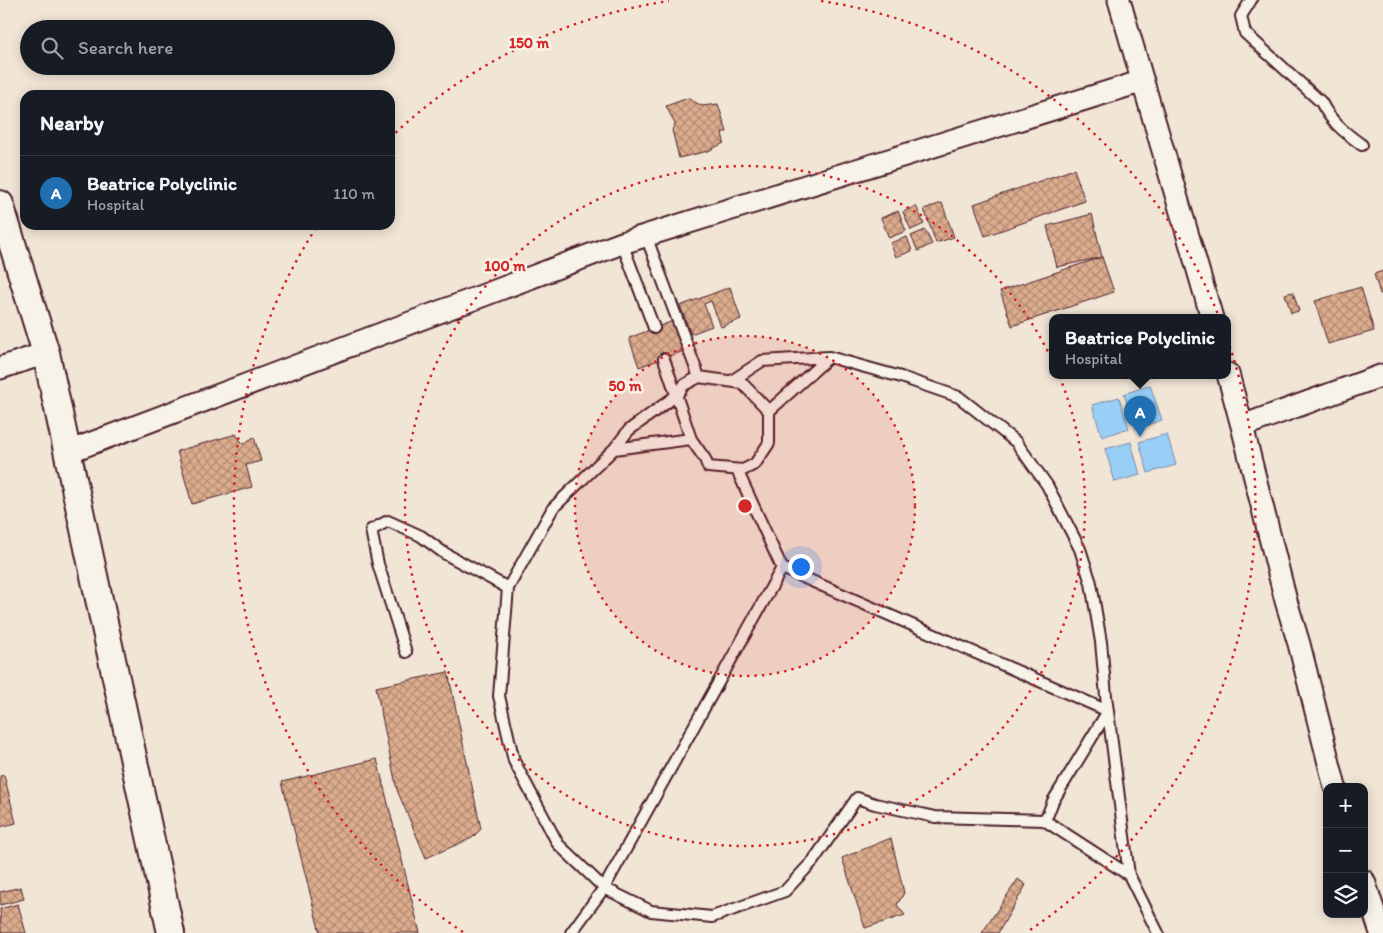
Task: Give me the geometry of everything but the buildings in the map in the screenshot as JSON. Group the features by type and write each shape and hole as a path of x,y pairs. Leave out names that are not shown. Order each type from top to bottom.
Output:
{"street":[{"path":"1119,0 1211,314"},
{"path":"68,452 622,243 1143,81"},
{"path":"0,204 46,353 171,933"},
{"path":"0,368 46,353"},
{"path":"1242,426 1383,375"},
{"path":"1229,379 1334,783"},
{"path":"1368,893 1381,933"}],"lane":[{"path":"1251,0 1240,16 1245,33 1322,102 1327,113 1340,128 1362,145"},
{"path":"646,236 699,378"},
{"path":"622,243 654,328"},
{"path":"769,411 829,357"},
{"path":"664,359 691,440 705,459 708,467 743,470 755,464 769,443 769,411 742,383 733,380 762,361 829,357 901,377 959,397 1016,442 1047,485 1080,549 1091,583 1098,621 1129,875 1158,933"},
{"path":"742,383 699,378 684,385 677,395 629,430 614,449 553,508 508,588 499,696 514,761 558,844 604,888 651,911 712,917 785,891 813,861 857,798 875,804 935,816 1044,820 1129,875"},
{"path":"614,449 691,440"},
{"path":"737,470 782,568 1108,711"},
{"path":"406,652 378,564 371,530 388,521 421,536 444,553 508,588"},
{"path":"571,933 604,888 782,568"},
{"path":"1044,820 1053,801 1108,711"}],"water":[{"path":"1150,385 1162,420 1136,429 1124,394"},
{"path":"1119,397 1129,428 1102,437 1092,405"},
{"path":"1167,434 1176,465 1148,473 1139,442"},
{"path":"1131,442 1140,475 1115,482 1105,449"}],"place":[{"name":"Beatrice Polyclinic","path":"1140,437"}]}
